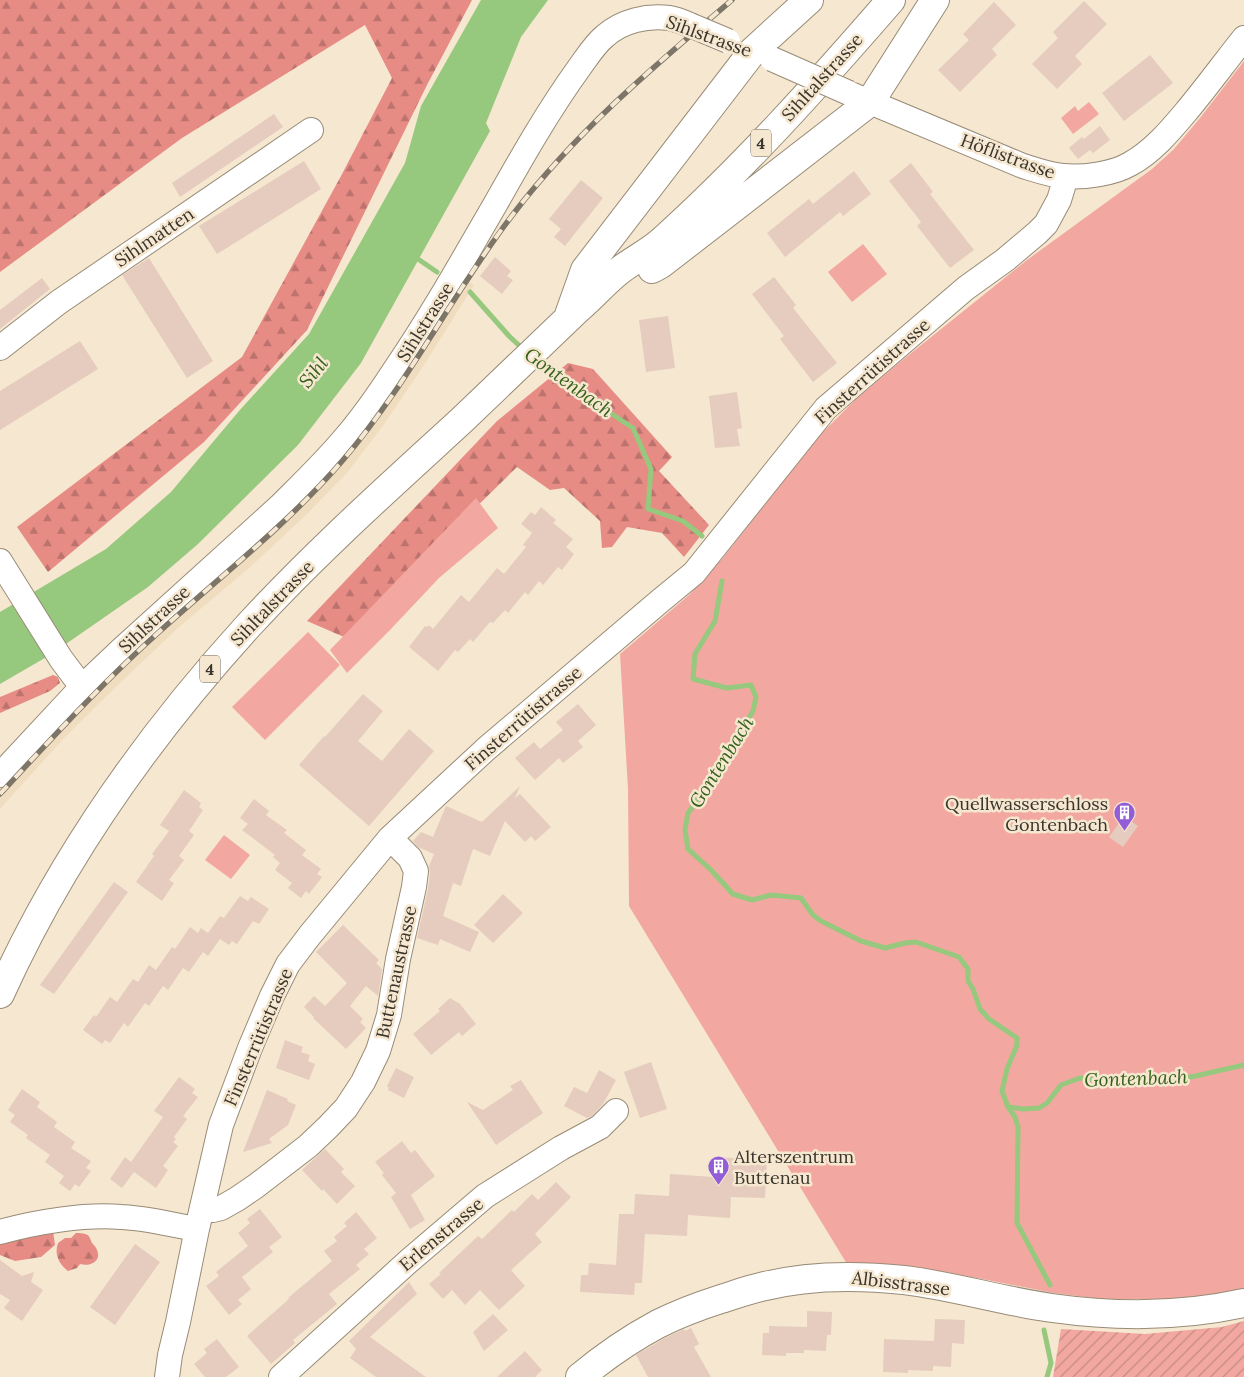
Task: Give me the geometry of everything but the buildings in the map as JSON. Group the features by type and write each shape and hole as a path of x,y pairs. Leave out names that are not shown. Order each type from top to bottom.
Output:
{"main road":[{"path":"568,319 585,270 809,0"},
{"name":"Sihltalstrasse","path":"0,994 36,921 83,842 122,782 190,693 250,625 328,545 618,272 650,232 779,104 872,0"},
{"name":"Sihltalstrasse","path":"618,272 660,242 727,178 810,92 891,0"},
{"path":"592,297 661,264 860,98 935,0"},
{"name":"Albisstrasse","path":"580,1377 608,1354 658,1324 689,1310 760,1287 794,1280 846,1277 906,1280 1051,1308 1100,1314 1183,1313 1244,1303"}],"street":[{"name":"Sihlstrasse","path":"0,775 77,680 120,651 280,506 345,439 365,414 424,325 452,280 530,143 572,78 604,36 639,19 653,9 860,98"},
{"name":"Höflistrasse","path":"860,98 1023,166 1063,176 1087,176 1129,165 1146,154 1170,130 1198,97 1244,38"},
{"name":"Sihlmatten","path":"0,348 59,302 311,130"},
{"name":"Finsterrütistrasse","path":"167,1377 170,1355 221,1126 250,1048 288,964 390,838 486,749 694,573 826,408 966,288 1005,260 1046,224 1059,200 1063,176"},
{"path":"0,561 61,659 77,680"},
{"name":"Buttenaustrasse","path":"0,1232 18,1227 85,1217 122,1216 200,1219 213,1210 221,1208 237,1199 256,1186 308,1146 328,1127 346,1108 363,1082 378,1051 389,1015 416,871 410,858 390,838"},
{"name":"Erlenstrasse","path":"281,1377 410,1260 485,1196 561,1148 600,1128 616,1111"}],"shaded area":[{"path":"1244,61 1244,1290 1182,1299 1101,1299 1054,1293 946,1272 909,1267 847,1264 629,906 628,789 620,654 689,595 722,559 821,434 857,398 1027,260 1152,169 1174,149"},
{"path":"1089,102 1099,114 1073,134 1061,118 1075,106 1078,111"},
{"path":"863,244 887,274 852,302 828,272"},
{"path":"462,278 474,285 385,423 347,473 305,516 248,569 179,627 121,682 65,737 0,809 0,787 48,734 226,565"},
{"path":"476,498 498,528 439,578 347,673 330,650"},
{"path":"308,632 340,665 265,740 232,707"},
{"path":"224,835 250,855 231,879 205,860"},
{"path":"1244,1321 1244,1377 1053,1377 1061,1329 1145,1334 1222,1327"}],"green space":[{"path":"0,0 472,0 427,85 307,330 204,442 48,572 17,527 242,357 392,78 365,25 182,138 0,272"},
{"path":"568,363 593,369 672,457 659,471 709,525 684,557 662,533 627,527 612,547 602,548 600,521 564,488 550,490 517,467 344,637 307,621 497,421"},
{"path":"53,675 58,677 60,683 50,691 0,713 0,697"},
{"path":"53,1231 55,1245 41,1257 15,1261 0,1255 0,1237"},
{"path":"76,1233 89,1236 97,1249 98,1257 91,1264 80,1264 77,1268 68,1271 58,1258 57,1247 58,1243 65,1238 71,1238"}],"water":[{"name":"Sihl","path":"481,0 548,0 521,37 486,123 490,131 361,363 298,445 198,544 148,587 50,655 0,684 0,612 106,549 171,492 239,411 309,334 405,163 421,106"}],"waterway":[{"name":"Gontenbach","path":"415,257 437,272"},
{"name":"Gontenbach","path":"470,292 524,350"},
{"name":"Gontenbach","path":"537,360 556,377 633,428 651,469 648,509 683,521 702,536"},
{"name":"Gontenbach","path":"722,581 715,621 695,654 693,679 727,688 751,685 756,697 753,711 705,790 688,813 685,830 688,849 733,894 752,900 771,895 801,898 813,915 821,921 861,941 885,948 916,942 959,957 968,969 968,981 980,1009 989,1019 1017,1038 1017,1045 1007,1069 1002,1091 1018,1127 1017,1223 1050,1285"},
{"name":"Gontenbach","path":"1008,1107 1023,1109 1039,1108 1047,1103 1061,1085 1080,1078 1110,1081 1143,1077 1191,1077 1244,1065"},
{"path":"1044,1330 1051,1363 1047,1377"}],"railway":[{"path":"0,794 118,670 278,527 322,483 367,431 492,243 539,183 564,154 617,100 732,0"}],"place":[{"name":"Quellwasserschloss Gontenbach","path":"1124,832"},
{"name":"Alterszentrum Buttenau","path":"718,1185"}]}
